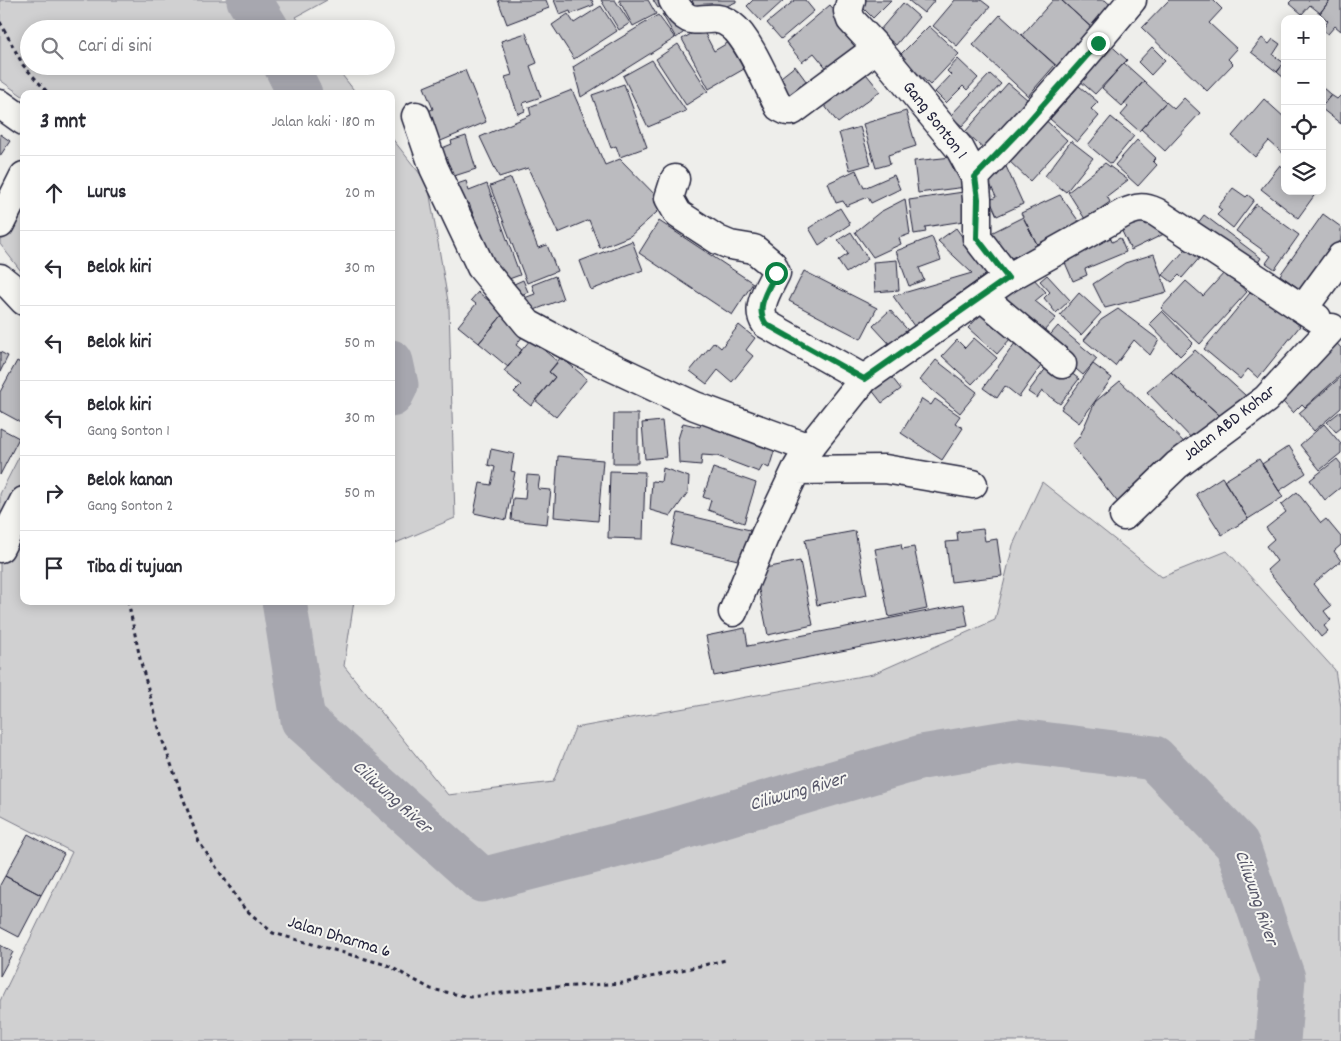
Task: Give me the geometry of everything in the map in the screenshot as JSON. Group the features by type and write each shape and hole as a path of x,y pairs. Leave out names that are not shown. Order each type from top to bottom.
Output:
{"street":[{"path":"673,0 679,12 685,18 691,20 724,20 733,26 747,45 779,107 787,111 792,111 812,98 877,48"},
{"name":"Gang Sonton 1","path":"851,0 848,11 851,20 877,48 960,149 975,177 978,199 977,238 1008,278"},
{"path":"975,177 1098,43 1132,0"},
{"path":"0,104 20,118"},
{"path":"416,116 434,168 481,267 528,324 803,459 886,469 973,484"},
{"path":"675,179 669,198 678,214 718,240 730,245 754,249 772,264 776,273 762,305 762,319 766,324 864,379"},
{"path":"0,224 20,184"},
{"path":"733,612 765,535 803,459 864,379 1008,278 1130,198 1156,212 1336,331"},
{"path":"1303,309 1341,257"},
{"path":"0,278 20,297"},
{"path":"982,297 1062,364"},
{"name":"Jalan ABD Kohar","path":"1124,516 1178,465 1266,399 1336,331"},
{"path":"0,548 20,509"}],"path":[{"path":"0,22 20,59"},
{"path":"32,75 45,90"},
{"name":"Jalan Dharma 6","path":"129,605 141,663 162,739 199,842 244,908 273,932 387,965 431,989 470,997 540,988 624,983 726,960"}],"shaded area":[{"path":"0,0 327,0 296,17 298,20 20,20 20,75 342,75 354,90 20,90 20,94 0,80"},
{"path":"395,142 428,184 449,307 455,518 395,543"},
{"path":"20,179 20,270 0,244 0,209"},
{"path":"20,455 20,605 353,605 344,666 448,795 553,782 575,728 873,674 995,620 1013,545 1042,482 1162,577 1227,551 1335,670 1341,707 1341,1041 0,1041 0,1001 72,852 0,815 0,494"}],"building":[{"path":"498,0 546,0 549,8 507,24"},
{"path":"554,0 592,0 594,5 571,14 570,11 560,15"},
{"path":"601,0 615,0 630,23 619,30"},
{"path":"619,0 648,0 656,14 633,26"},
{"path":"653,0 671,0 658,8"},
{"path":"692,0 736,0 736,2 699,18"},
{"path":"753,0 784,0 761,21 747,6"},
{"path":"795,0 805,0 814,11 781,39 767,23"},
{"path":"861,0 891,0 873,18 858,3"},
{"path":"908,0 935,0 924,13"},
{"path":"955,0 981,0 990,7 957,46 933,26"},
{"path":"1053,0 1061,0 1101,36 1067,75 1022,35"},
{"path":"1061,0 1105,0 1116,10 1096,32"},
{"path":"1169,0 1213,0 1222,9 1209,23 1237,49 1228,59 1233,64 1207,91 1142,28"},
{"path":"1292,0 1330,0 1320,13 1310,5 1302,14 1289,3"},
{"path":"1330,0 1341,0 1341,31 1335,26 1328,34 1326,33 1328,21 1326,15 1320,13"},
{"path":"903,3 919,17 896,45 879,31"},
{"path":"830,5 866,48 833,76 814,53 802,62 786,42"},
{"path":"601,6 617,31 574,59 552,25 568,14 574,23"},
{"path":"662,14 685,27 687,30 676,38"},
{"path":"658,15 675,38 581,97 573,67"},
{"path":"1000,15 1055,65 1028,96 973,45"},
{"path":"929,26 959,54 930,85 899,56"},
{"path":"702,28 714,51 736,38 751,65 709,89 682,39"},
{"path":"526,33 537,63 530,66 541,97 523,103 525,111 518,114 505,77 512,75 501,41"},
{"path":"1262,38 1269,44 1273,39 1280,44 1273,55 1281,61 1281,67 1277,72 1251,52"},
{"path":"1106,41 1127,60 1095,94 1079,80"},
{"path":"678,44 708,91 686,105 656,59"},
{"path":"1152,47 1165,60 1151,75 1138,62"},
{"path":"958,59 978,78 967,90 963,86 946,103 935,92 951,75 947,71"},
{"path":"652,60 686,111 648,127 623,76"},
{"path":"1124,63 1144,81 1122,106 1102,88"},
{"path":"795,66 812,89 789,107 772,84"},
{"path":"1281,67 1281,76 1277,72"},
{"path":"862,69 880,91 838,123 821,101"},
{"path":"465,70 486,122 436,143 423,113 433,109 424,87"},
{"path":"990,74 1001,84 962,126 950,116"},
{"path":"1144,81 1166,102 1139,131 1121,115 1128,107 1124,103"},
{"path":"1008,83 1028,100 1016,114 989,154 965,132"},
{"path":"624,84 647,147 620,157 616,146 611,148 592,95"},
{"path":"1079,86 1098,102 1091,109 1099,116 1077,142 1050,119"},
{"path":"572,90 605,165 620,159 665,205 630,236 600,248 589,220 558,233 528,168 499,177 480,137 531,115 529,107"},
{"path":"1326,91 1331,95 1326,101"},
{"path":"1331,95 1337,99 1341,95 1341,124 1326,112 1326,101"},
{"path":"1184,98 1200,113 1165,151 1141,129 1166,102 1174,109"},
{"path":"1264,99 1281,114 1281,152 1269,141 1255,157 1232,136"},
{"path":"906,111 916,146 888,155 890,164 876,168 863,124"},
{"path":"1039,114 1067,140 1030,181 1006,158"},
{"path":"1111,117 1134,136 1111,164 1088,145"},
{"path":"860,127 871,164 850,170 839,133"},
{"path":"0,134 10,141 0,156"},
{"path":"466,136 476,169 451,177 442,148 452,144 451,141"},
{"path":"1137,140 1156,158 1153,161 1157,165 1138,186 1115,165"},
{"path":"1071,141 1093,158 1066,192 1045,176"},
{"path":"952,157 954,172 963,171 966,187 918,193 914,161"},
{"path":"1004,162 1023,204 997,216 990,200 996,197 984,171"},
{"path":"1105,163 1128,180 1107,196 1110,202 1085,219 1068,192"},
{"path":"1280,165 1281,195 1315,195 1298,218 1261,189"},
{"path":"856,170 864,188 894,175 900,189 871,203 868,197 846,206 843,201 836,203 828,183"},
{"path":"511,178 538,248 547,245 557,271 527,283 490,186"},
{"path":"466,181 469,191 487,184 520,275 498,283 469,203 461,206 454,185"},
{"path":"1233,188 1254,200 1233,228 1217,215 1222,210 1218,207"},
{"path":"970,191 970,220 925,227 926,232 914,234 909,200"},
{"path":"1060,195 1080,223 1038,246 1021,213"},
{"path":"905,199 910,234 899,238 901,244 873,257 855,232 880,212"},
{"path":"1256,204 1299,235 1275,269 1266,263 1271,256 1236,231"},
{"path":"840,208 850,224 819,245 809,228"},
{"path":"1139,212 1146,225 1159,218 1166,233 1131,250 1118,223"},
{"path":"1323,214 1341,227 1341,240 1304,292 1280,275"},
{"path":"1204,215 1261,258 1252,271 1194,228"},
{"path":"1023,217 1038,246 1000,263 981,238"},
{"path":"659,221 753,283 732,315 639,253"},
{"path":"956,228 988,273 914,326 893,296 972,273 938,241"},
{"path":"1108,231 1112,242 1120,238 1126,252 1085,269 1087,275 1073,281 1060,251"},
{"path":"851,232 868,259 846,273 838,261 848,254 838,240"},
{"path":"932,237 941,260 919,268 924,280 909,286 896,251"},
{"path":"632,241 643,270 591,290 580,261"},
{"path":"1190,244 1202,255 1182,278 1179,275 1172,282 1163,275"},
{"path":"1154,254 1167,292 1105,308 1093,284 1125,263"},
{"path":"897,260 899,290 875,292 873,262"},
{"path":"804,271 877,308 861,339 789,301"},
{"path":"1225,272 1247,292 1200,344 1161,308 1186,281 1203,296"},
{"path":"1047,275 1070,300 1056,313 1044,298 1050,292 1040,281"},
{"path":"555,276 563,299 524,314 519,300 535,294 532,285"},
{"path":"1031,276 1046,292 1035,301 1056,318 1041,334 989,299 1008,282 1019,289"},
{"path":"523,280 528,292 514,298 508,284 513,281 514,284"},
{"path":"1254,288 1300,326 1258,378 1248,369 1240,379 1204,349"},
{"path":"478,292 504,313 479,343 458,326 476,304 471,300"},
{"path":"1079,293 1101,313 1081,335 1060,315"},
{"path":"1118,309 1159,340 1150,355 1134,340 1115,366 1084,340 1101,320"},
{"path":"890,310 913,336 896,351 873,326"},
{"path":"984,311 1017,331 997,354 968,328"},
{"path":"1162,311 1193,343 1180,356 1149,324"},
{"path":"504,313 526,332 516,345 522,350 508,367 479,343"},
{"path":"739,325 755,338 746,350 753,356 732,382 718,370 707,384 690,371 714,342 721,348"},
{"path":"1058,326 1097,359 1083,375 1044,342"},
{"path":"1020,336 1048,356 1019,397 1005,386 997,398 983,388"},
{"path":"974,338 997,358 972,384 942,356 957,340 965,348"},
{"path":"531,339 558,362 549,372 555,377 531,406 514,392 521,385 504,371"},
{"path":"1333,339 1341,348 1341,375 1305,407 1302,404 1293,413 1274,392"},
{"path":"1195,350 1255,404 1226,421 1171,372"},
{"path":"0,352 8,356 0,372"},
{"path":"561,357 587,379 556,417 535,400 555,377 549,372"},
{"path":"1053,359 1079,379 1060,404 1042,391 1037,398 1028,392"},
{"path":"936,360 977,392 960,413 920,380"},
{"path":"17,361 20,363 20,422 0,411 0,392"},
{"path":"1093,364 1112,378 1079,423 1061,409"},
{"path":"886,370 901,389 882,403 868,385"},
{"path":"1171,372 1226,421 1195,442 1147,392"},
{"path":"1341,377 1341,408 1314,431 1299,413"},
{"path":"1120,381 1188,446 1124,510 1072,445 1080,436 1095,402"},
{"path":"922,399 931,405 935,399 960,416 955,423 963,428 942,460 901,433"},
{"path":"1341,411 1341,428 1336,432 1327,422"},
{"path":"614,414 638,414 638,463 613,463"},
{"path":"703,415 778,439 769,468 763,465 759,472 717,456 702,455 701,465 679,463 678,439 683,423 700,427"},
{"path":"662,421 666,457 645,459 642,423"},
{"path":"1324,424 1341,444 1341,453 1320,470 1300,445"},
{"path":"0,428 19,438 0,475"},
{"path":"1289,446 1306,473 1279,491 1262,464"},
{"path":"491,449 514,454 511,471 515,472 506,520 474,513 480,483 491,485 495,467 488,465"},
{"path":"558,456 603,460 598,521 554,517"},
{"path":"1259,459 1283,497 1248,519 1224,481"},
{"path":"1337,459 1341,464 1341,487 1325,500 1310,480"},
{"path":"663,468 689,477 688,492 671,516 650,510 652,481 661,482"},
{"path":"713,468 756,483 744,523 708,510 711,500 703,497"},
{"path":"610,471 645,472 643,539 608,538"},
{"path":"527,475 540,476 538,489 551,490 547,524 511,520 513,498 525,499"},
{"path":"1222,477 1248,519 1222,535 1196,494"},
{"path":"1297,492 1321,523 1326,519 1341,537 1341,545 1334,551 1341,561 1313,584 1331,606 1324,611 1331,620 1324,626 1328,631 1321,637 1267,570 1277,561 1266,546 1274,539 1266,528 1286,512 1281,505"},
{"path":"678,513 750,530 742,561 671,544"},
{"path":"983,529 985,541 997,539 1002,576 951,582 946,542 958,541 957,532"},
{"path":"855,531 867,595 817,605 805,540"},
{"path":"901,544 902,549 914,547 927,609 889,617 875,549"},
{"path":"800,561 813,625 768,635 755,570"},
{"path":"964,604 968,626 714,676 706,636 745,628 748,646"},
{"path":"28,834 64,854 41,895 5,876"},
{"path":"5,876 41,895 19,937 0,927 0,885"},
{"path":"0,945 13,952 0,976"}],"waterway":[{"name":"Ciliwung River","path":"249,0 261,20"},
{"name":"Ciliwung River","path":"290,75 298,90"},
{"name":"Ciliwung River","path":"395,380 395,387"},
{"name":"Ciliwung River","path":"285,605 303,720 482,880 653,836 922,757 1018,741 1154,758 1237,844 1283,978 1278,1041"}],"route":[{"path":"776,273 762,305 762,319 766,324 864,379 982,297 1008,278 977,238 978,199 975,177 1028,122 1098,43"}]}
